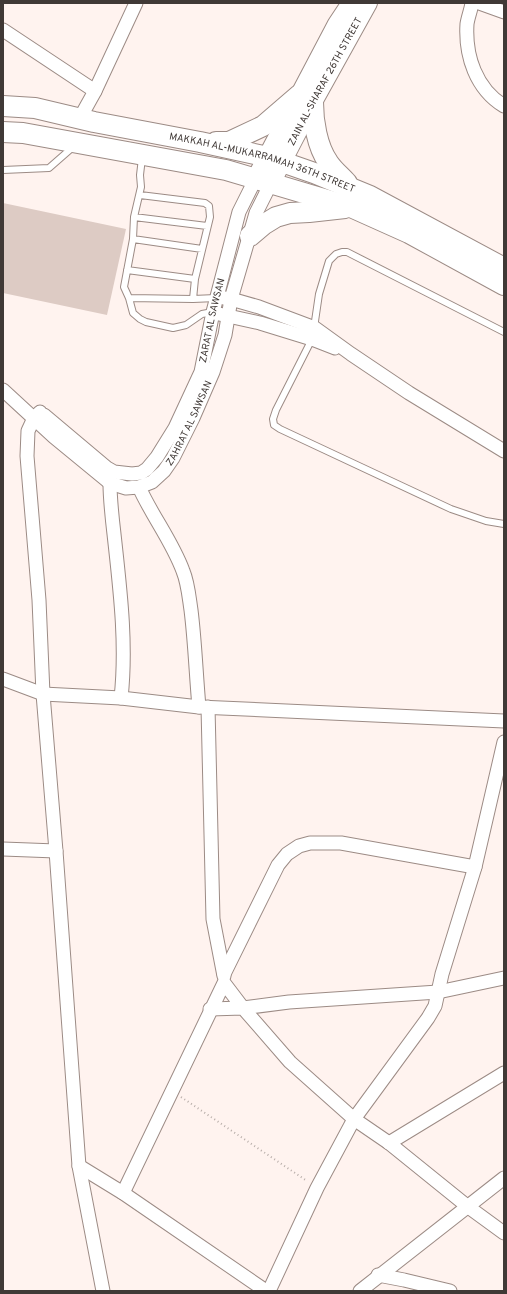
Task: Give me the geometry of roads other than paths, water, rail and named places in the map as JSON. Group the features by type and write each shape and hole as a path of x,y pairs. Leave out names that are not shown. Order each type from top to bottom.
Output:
{"main road":[{"name":"ZAIN AL-SHARAF 26TH STREET","path":"263,180 306,98 337,24 351,3"},
{"name":"ZAIN AL-SHARAF 26TH STREET","path":"306,98 368,3"},
{"path":"200,142 229,142 246,135 263,126 306,98 315,123 318,142 322,153 351,197 309,212 290,213 276,217 263,225 250,236"},
{"name":"MAKKAH AL-MUKARRAMAH 36TH STREET","path":"3,106 35,108 94,122 200,142 275,159 351,197 409,233 504,285"},
{"name":"MAKKAH AL-MUKARRAMAH 36TH STREET","path":"3,132 23,133 226,170 263,180 351,197 419,221 504,268"}],"street":[{"path":"80,118 95,91 136,3"},
{"path":"472,3 467,23 467,39 472,67 477,78 488,92 497,102 504,106"},
{"path":"479,3 504,12"},
{"path":"3,30 95,91"},
{"name":"ZAHRAT AL SAWSAN","path":"139,488 152,482 164,471 193,418 213,372 224,336 231,299 250,236 263,180"},
{"name":"ZARAT AL SAWSAN","path":"3,381 37,415 107,468 122,474 141,473 147,469 157,457 175,428 201,372 213,312 218,298 239,212 263,180"},
{"path":"218,298 231,299 258,307 313,333 351,354 409,393 504,451"},
{"path":"213,312 260,324 313,333"},
{"path":"3,390 37,415 54,437 110,483 126,488 139,488 177,556 184,573 189,594 204,707 213,919 224,978 243,1008 290,1062 354,1118 389,1143 467,1206 504,1233"},
{"path":"37,415 28,431 27,456 39,600 43,694 79,1166 103,1291"},
{"path":"110,483 110,503 122,609 123,673 120,698"},
{"path":"3,679 43,694 120,698 204,707 504,721"},
{"path":"79,1166 123,1193 267,1291 316,1188 354,1118 428,1018 435,1006 475,867 504,742"},
{"path":"123,1193 278,865 287,854 299,846 310,843 340,843 475,867"},
{"path":"3,850 56,851"},
{"path":"210,1009 243,1008 289,1002 438,992 504,978"},
{"path":"389,1143 504,1073"},
{"path":"360,1291 504,1178"},
{"path":"378,1276 404,1280 450,1291"}],"lane":[{"path":"3,170 49,168 77,143"},
{"path":"142,155 140,195 134,217 133,239 124,287 129,298 133,314 140,320 172,328 186,325 202,314 213,312"},
{"path":"140,195 205,203 210,208 210,217 195,279 193,299"},
{"path":"134,217 207,226"},
{"path":"133,239 202,249"},
{"path":"504,332 347,252 336,254 329,261 319,294 313,333 273,418 274,425 451,509 486,521 504,524"},
{"path":"127,270 195,279"},
{"path":"129,298 218,298"}]}
